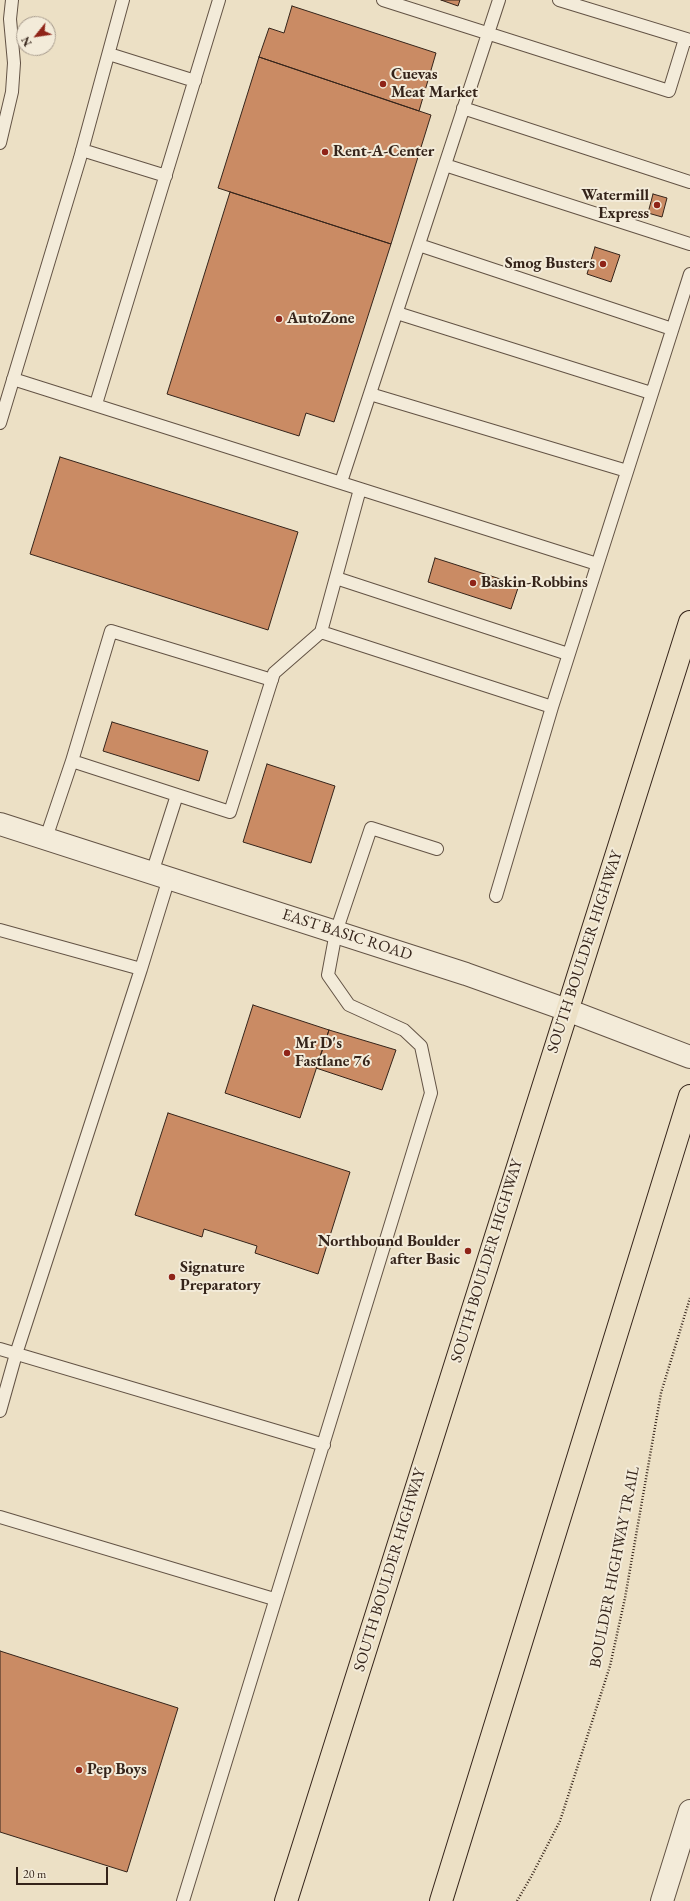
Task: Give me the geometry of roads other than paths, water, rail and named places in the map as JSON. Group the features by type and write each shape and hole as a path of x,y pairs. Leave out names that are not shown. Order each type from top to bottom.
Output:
{"main road":[{"name":"SOUTH BOULDER HIGHWAY","path":"286,1901 690,622"},
{"path":"441,1901 690,1096"}],"street":[{"name":"EAST BASIC ROAD","path":"0,824 466,974 567,1010 690,1057"},
{"path":"662,1901 690,1811"}],"lane":[{"path":"0,143 12,92 14,63 10,19 12,0"},
{"path":"0,423 82,150 123,0"},
{"path":"96,404 219,0"},
{"path":"383,0 669,91 688,40 559,0"},
{"path":"341,482 499,0"},
{"path":"108,54 195,80"},
{"path":"464,108 690,182"},
{"path":"82,150 166,176"},
{"path":"445,165 690,244"},
{"path":"419,245 672,330"},
{"path":"496,896 568,654 690,274"},
{"path":"397,313 652,393"},
{"path":"14,378 597,564"},
{"path":"370,394 627,471"},
{"path":"72,761 230,812 274,673 321,632 360,488"},
{"path":"336,578 568,654"},
{"path":"46,838 72,761 111,631 272,680"},
{"path":"321,632 552,707"},
{"path":"0,1411 16,1354 140,970 177,795"},
{"path":"183,1901 274,1599 324,1446 431,1093 421,1046 404,1030 349,1005 328,975 336,932 371,828 437,849"},
{"path":"0,930 140,970"},
{"path":"0,1349 324,1446"},
{"path":"0,1517 274,1599"}],"place":[{"name":"Cuevas Meat Market","path":"383,84"},
{"name":"Rent-A-Center","path":"325,152"},
{"name":"Watermill Express","path":"657,205"},
{"name":"Smog Busters","path":"603,264"},
{"name":"AutoZone","path":"279,319"},
{"name":"Baskin-Robbins","path":"473,583"},
{"name":"Mr D's Fastlane 76","path":"287,1053"},
{"name":"Northbound Boulder after Basic","path":"468,1251"},
{"name":"Signature Preparatory","path":"172,1277"},
{"name":"Pep Boys","path":"79,1770"}]}
